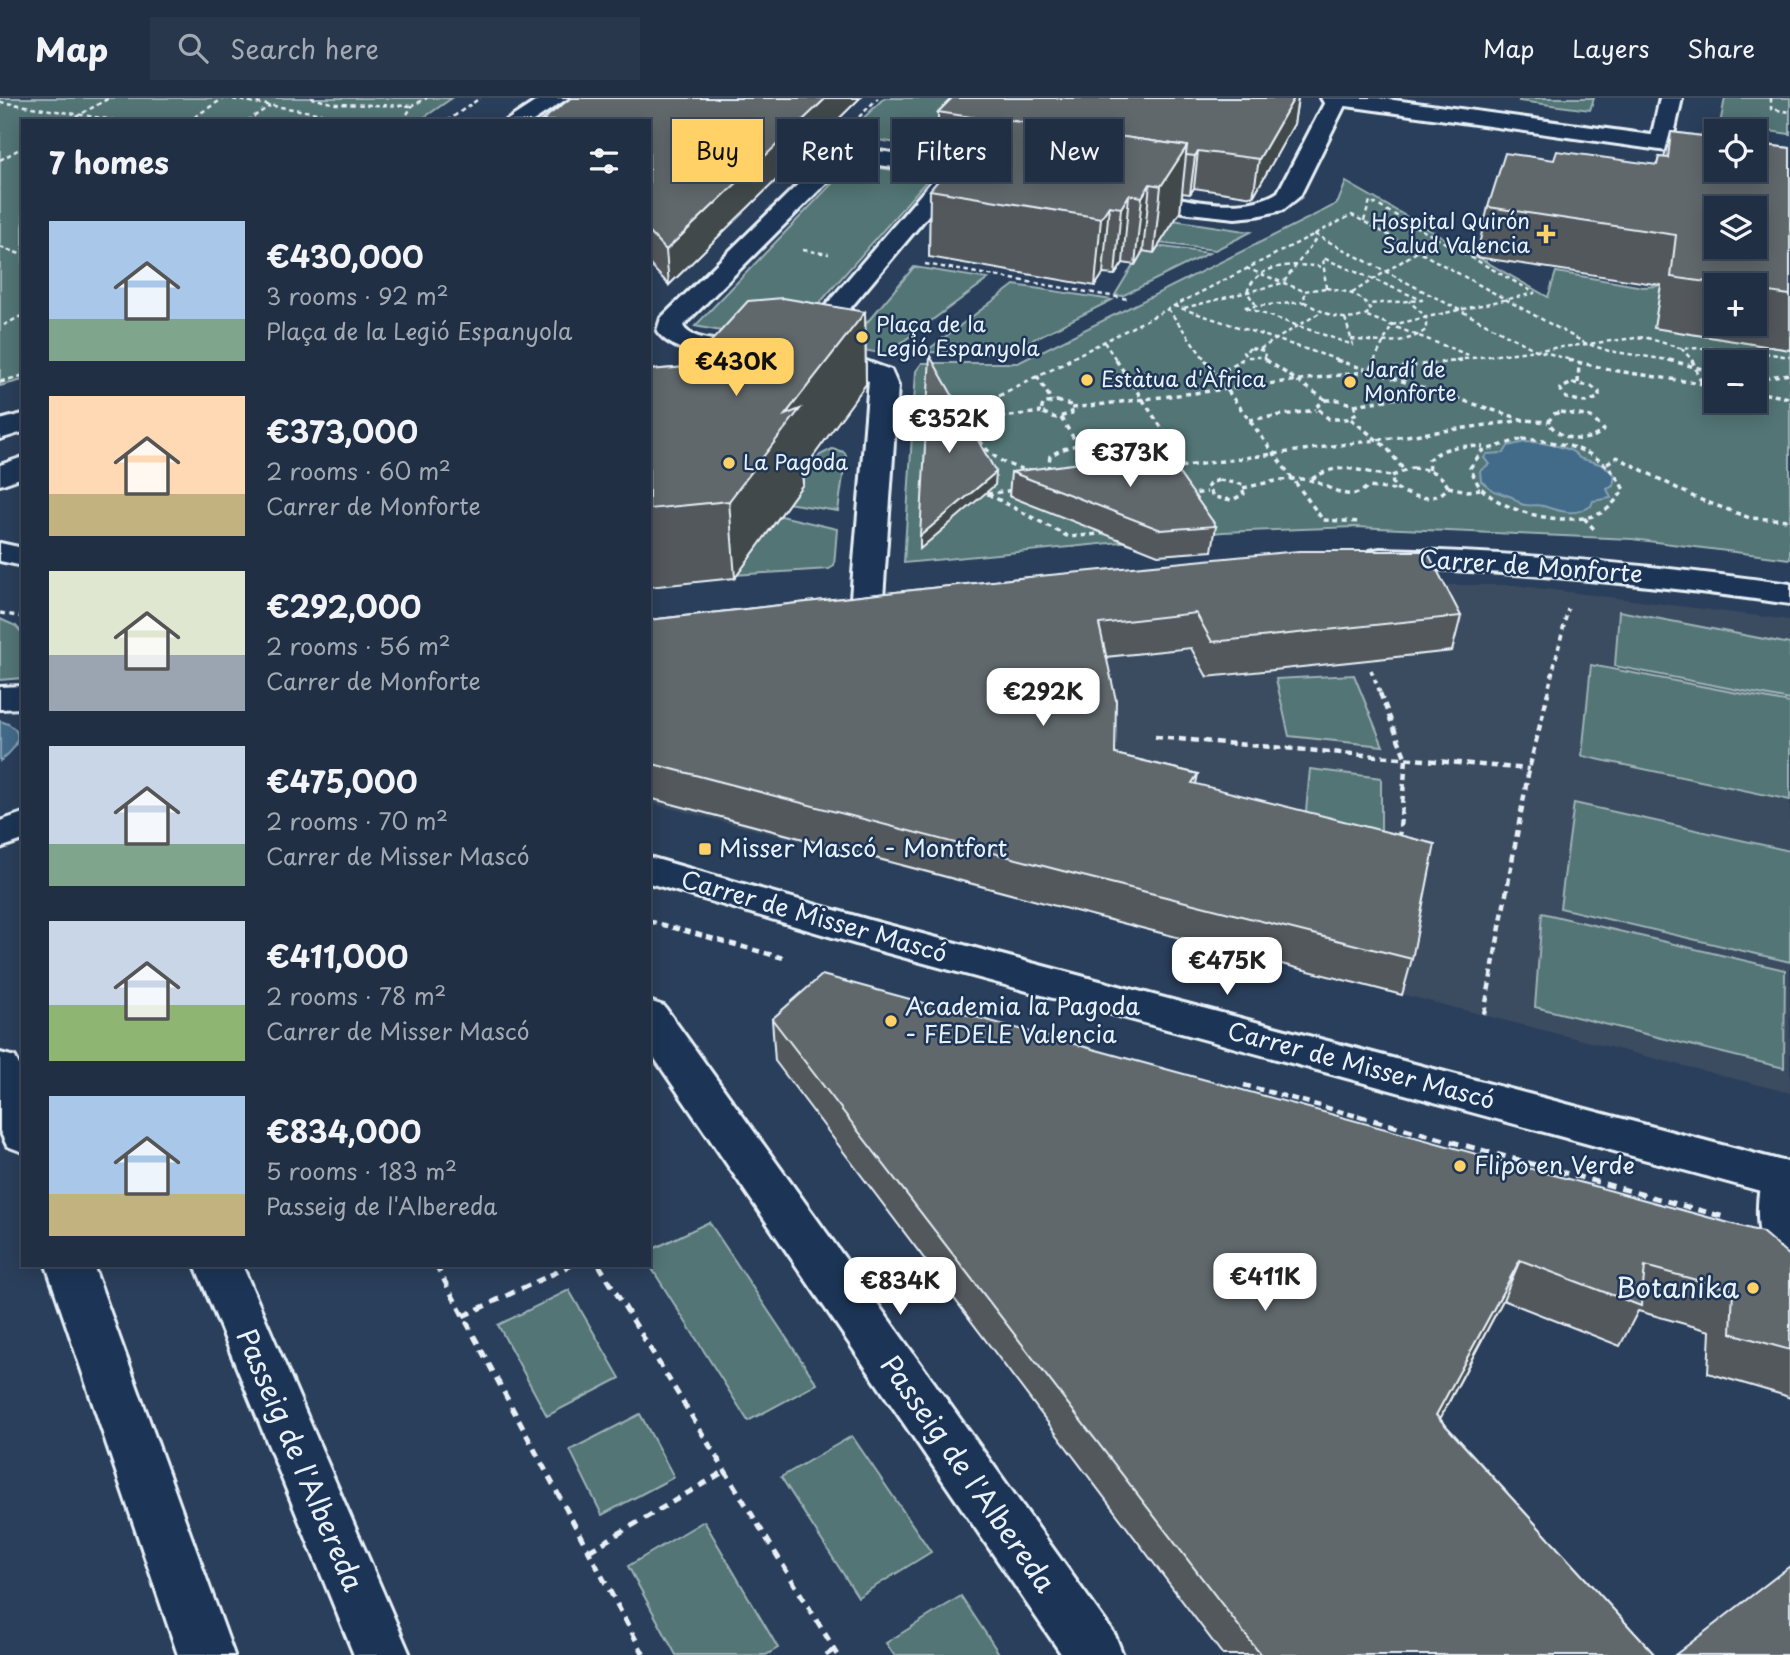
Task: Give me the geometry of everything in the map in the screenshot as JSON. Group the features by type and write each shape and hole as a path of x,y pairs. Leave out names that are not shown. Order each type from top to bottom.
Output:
{"street":[{"path":"511,119 537,98"},
{"path":"520,119 557,98"},
{"path":"1332,98 1704,149"},
{"path":"1661,143 1671,98"},
{"path":"1102,190 1233,210 1251,211 1282,203 1288,197 1337,99"},
{"path":"867,598 884,386 881,376 797,353 694,344 677,339 670,331 670,324 838,158 856,155 892,160"},
{"path":"1011,176 1023,178"},
{"path":"797,353 943,182"},
{"path":"0,430 21,423"},
{"path":"0,477 21,467"},
{"path":"0,552 21,557"},
{"name":"Carrer de Monforte","path":"1355,559 1495,561 1654,575 1788,594"},
{"path":"0,698 21,697"},
{"path":"0,835 21,827"},
{"name":"Carrer de Misser Mascó","path":"651,871 873,936 1786,1180"},
{"name":"Passeig de l'Albereda","path":"651,1020 1095,1655"},
{"path":"0,1069 21,1128"},
{"path":"1786,1180 1782,1233 1790,1265"},
{"path":"70,1267 206,1655"},
{"name":"Passeig de l'Albereda","path":"219,1267 382,1655"}],"path":[{"path":"72,119 109,98"},
{"path":"191,119 225,98 354,119"},
{"path":"241,101 245,98"},
{"path":"311,98 331,103 412,106"},
{"path":"331,103 338,98"},
{"path":"404,119 412,106 426,98"},
{"path":"450,119 480,98"},
{"path":"1771,98 1771,109 1790,112"},
{"path":"0,102 109,119"},
{"path":"250,119 271,106"},
{"path":"307,119 317,113"},
{"path":"0,160 21,148"},
{"path":"1364,221 1370,201 1535,293 1392,325 1369,370"},
{"path":"1137,461 1115,447 1078,444 1066,446 1050,456 1050,470 1026,470 1000,462 992,456 972,421 971,413 977,406 1352,215 1585,343 1609,351 1663,358 1704,369"},
{"path":"1183,308 1283,282 1316,235"},
{"path":"1316,235 1534,349 1578,363 1702,384"},
{"path":"1352,293 1439,238"},
{"path":"0,247 21,254"},
{"path":"797,248 875,261"},
{"path":"0,255 7,251"},
{"path":"1326,288 1323,258 1422,300 1368,304"},
{"path":"925,264 1128,299"},
{"path":"1257,306 1247,292 1248,283 1259,273 1297,265 1324,267"},
{"path":"1246,268 1304,291 1326,288 1352,293 1368,304 1371,311 1360,318 1345,318 1321,312 1306,302 1244,307 1353,345 1345,318"},
{"path":"1304,291 1306,302"},
{"path":"1351,339 1382,343 1420,335 1426,330 1426,317 1409,301"},
{"path":"1174,305 1524,420"},
{"path":"1168,309 1323,520"},
{"path":"1246,357 1243,354 1245,350 1260,349 1321,312"},
{"path":"1,325 21,316"},
{"path":"1367,316 1473,357"},
{"path":"1072,408 1644,337 1680,348 1739,349 1790,357"},
{"path":"1104,342 1167,436 1165,449 1151,458"},
{"path":"1680,348 1694,362 1692,365 1702,384"},
{"path":"1260,349 1266,353 1264,358"},
{"path":"1216,374 1246,357 1264,358 1326,400"},
{"path":"1578,363 1578,383"},
{"path":"1767,377 1790,374"},
{"path":"1037,376 1052,401"},
{"path":"0,382 21,377"},
{"path":"1578,383 1595,389 1599,398 1591,402 1578,402 1566,398 1560,392 1563,386 1578,383"},
{"path":"1316,410 1318,404 1326,400 1339,400 1354,405 1439,392"},
{"path":"1767,394 1790,398"},
{"path":"1041,412 1041,406 1052,401 1067,403 1072,408"},
{"path":"1350,419 1357,413 1354,405"},
{"path":"972,421 1041,412 1047,416 1061,418 1072,413 1072,408"},
{"path":"1249,420 1316,410 1331,419 1350,419 1378,439 1403,469"},
{"path":"1167,468 1524,420 1548,422 1555,431 1571,438 1597,437 1604,430 1593,417 1568,412 1553,414 1548,422"},
{"path":"1061,418 1096,471"},
{"path":"1568,445 1571,438"},
{"path":"1429,470 1428,460 1443,449 1459,446 1484,448 1522,439 1568,445 1590,452 1607,463 1619,476 1624,490 1618,502 1604,512 1583,518 1530,514 1504,506 1473,481 1469,468 1473,457 1484,448"},
{"path":"1607,463 1617,457 1696,498 1750,518 1790,520"},
{"path":"1243,488 1312,479 1334,466 1348,466 1372,475 1392,476 1403,469 1429,470 1443,477 1448,487"},
{"path":"1392,476 1393,486 1398,490"},
{"path":"1312,479 1344,494 1354,495 1374,486 1425,498 1441,495 1448,487"},
{"path":"1176,496 1207,492 1214,497 1232,500 1244,494 1243,488 1236,482 1219,480 1210,483 1207,492"},
{"path":"1448,487 1468,491 1481,489"},
{"path":"1025,488 987,494 1069,537 1121,532"},
{"path":"1583,518 1594,529"},
{"path":"1484,1014 1529,769 1568,606"},
{"path":"0,613 21,617"},
{"path":"1371,670 1406,759 1398,840"},
{"path":"1155,737 1529,769"},
{"path":"437,1267 644,1655"},
{"path":"463,1316 568,1267"},
{"path":"600,1267 836,1652 826,1655"},
{"path":"589,1551 725,1471"}],"shaded area":[{"path":"1525,442 1570,450 1579,458 1603,465 1615,475 1613,486 1607,489 1611,498 1593,501 1591,506 1579,511 1567,512 1540,505 1521,504 1512,497 1494,491 1481,481 1480,471 1489,464 1484,458 1487,454 1504,453 1508,446"},
{"path":"1293,585 1515,585 1790,620 1790,1093 651,804 651,655"},
{"path":"0,721 14,729 17,739 12,750 0,761"}],"green space":[{"path":"0,98 452,98 422,119 21,119 21,381 0,386"},
{"path":"884,98 966,98 947,119 892,119 892,142 878,140 878,119 862,119"},
{"path":"1520,98 1594,98 1590,110 1519,101"},
{"path":"1725,98 1790,98 1790,134 1767,131 1767,119 1721,119"},
{"name":"Plaça de la Legió Espanyola","path":"878,168 892,170 892,182 925,182 789,338 773,341 695,326 834,182 878,182"},
{"name":"Jardí de Monforte","path":"1346,182 1548,297 1556,272 1643,287 1657,286 1659,283 1704,315 1704,324 1657,315 1654,328 1790,350 1790,559 1632,539 1355,527 1223,532 904,563 916,371 922,363 1018,363 1338,202"},
{"path":"1173,220 1251,232 1215,250 1158,243"},
{"path":"1156,246 1209,253 1122,296 1115,295 1142,250"},
{"path":"914,267 988,279 886,354 846,347"},
{"path":"1014,285 1112,300 1004,354 925,352"},
{"name":"Jardí de Monforte","path":"1767,329 1788,339 1767,335"},
{"path":"832,449 846,455 838,511 787,503 820,455"},
{"path":"777,515 837,529 834,566 829,569 732,575"},
{"path":"1619,611 1790,644 1790,700 1615,666"},
{"path":"0,619 16,626 21,632 21,678 0,680"},
{"path":"1591,665 1790,703 1790,800 1582,756"},
{"path":"1354,675 1383,746 1289,736 1276,679"},
{"path":"1310,769 1381,778 1381,841 1305,822"},
{"path":"1574,803 1790,851 1790,962 1560,908"},
{"path":"1542,913 1785,970 1784,1068 1535,1007"},
{"path":"709,1222 817,1384 748,1421 651,1267 651,1250"},
{"path":"569,1290 620,1378 547,1416 498,1325"},
{"path":"640,1414 674,1477 602,1515 570,1450"},
{"path":"852,1436 931,1552 858,1597 781,1477"},
{"path":"704,1521 778,1648 766,1655 676,1655 628,1566"},
{"path":"961,1596 1000,1655 894,1655 886,1643"}],"building":[{"path":"571,98 826,98 804,119 777,119 777,145 763,158 763,119 672,119 672,182 738,182 666,250 651,234 651,119 544,119"},
{"path":"952,98 1294,98 1259,159 1198,151 1195,156 1186,155 1187,146 1123,137 1123,119 1025,119 1025,123 938,112"},
{"path":"1011,121 1025,123 1025,182 1123,182 1123,137 1187,146 1161,186 1150,184 1142,197 1129,195 1121,208 1109,206 1101,218 930,190 937,182 1011,182"},
{"path":"1671,132 1704,136 1704,182 1767,182 1767,145 1790,148 1790,295 1767,292 1767,273 1704,273 1704,282 1671,277 1676,235 1488,207 1505,153 1554,160 1557,151 1657,165 1659,157 1668,158"},
{"path":"783,298 865,312 785,415 800,409 729,501 651,509 651,370 688,367 748,301"},
{"path":"930,356 996,472 920,536"},
{"path":"1164,452 1216,526 1161,530 1011,472"},
{"path":"1299,551 1427,551 1461,616 1212,642 1196,613 1099,624 1116,700 1115,754 1198,774 1192,783 1435,844 1412,959 651,764 651,620 1029,577"},
{"path":"822,975 1762,1232 1790,1256 1790,1350 1731,1333 1733,1290 1645,1266 1641,1306 1520,1260 1436,1415 1655,1655 1261,1655 772,1019"},
{"path":"1790,1566 1790,1655 1675,1655"}],"place":[{"name":"Hospital Quirón Salud Valencia","path":"1546,234"},
{"name":"Plaça de la Legió Espanyola","path":"862,337"},
{"name":"Estàtua d'Àfrica","path":"1087,380"},
{"name":"Jardí de Monforte","path":"1350,382"},
{"name":"La Pagoda","path":"729,463"},
{"name":"Misser Mascó - Montfort","path":"705,849"},
{"name":"Academia la Pagoda - FEDELE Valencia","path":"891,1021"},
{"name":"Flipo en Verde","path":"1460,1166"},
{"name":"Botanika","path":"1753,1288"}]}
